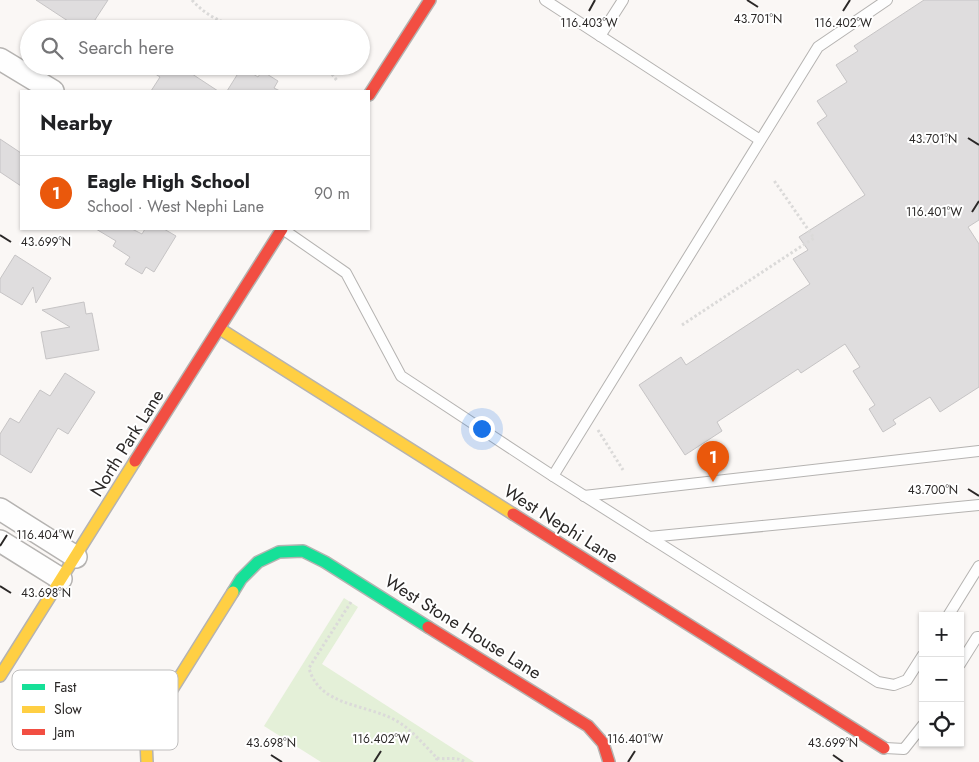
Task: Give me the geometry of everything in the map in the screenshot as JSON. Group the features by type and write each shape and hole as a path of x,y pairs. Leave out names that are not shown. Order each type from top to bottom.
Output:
{"street":[{"path":"370,93 430,0"},
{"path":"0,59 20,71"},
{"path":"26,75 51,90"},
{"name":"North Park Lane","path":"0,676 220,329 280,230"},
{"name":"West Nephi Lane","path":"220,329 884,748"},
{"path":"0,509 76,557"},
{"path":"0,541 61,579"},
{"name":"West Stone House Lane","path":"178,680 241,579 258,562 279,552 303,552 325,562 588,726 603,743 609,761"}],"lane":[{"path":"545,0 760,140"},
{"path":"600,36 623,0"},
{"path":"553,476 818,47 887,0"},
{"path":"282,230 346,273 401,376 584,496 878,682 894,685 907,680 922,657"},
{"path":"584,496 979,451"},
{"path":"649,537 979,504"},
{"path":"950,612 979,566"},
{"path":"964,657 976,637 979,637"},
{"path":"884,748 904,749 919,730"}],"path":[{"path":"192,0 207,15 216,20"},
{"path":"333,75 338,82"},
{"path":"682,325 814,238 773,179"},
{"path":"598,430 623,470"},
{"path":"352,600 309,668 311,676 328,696 391,718 406,727 437,760 454,758 465,762"}],"green space":[{"path":"344,598 358,607 322,664 474,762 321,762 264,726"}],"building":[{"path":"36,0 108,0 95,20 66,20"},
{"path":"924,0 979,0 979,220 968,227 979,244 979,387 940,412 930,397 893,420 896,424 883,432 869,409 875,405 853,371 860,367 845,344 801,373 798,369 717,422 722,431 685,455 639,385 681,357 686,365 810,284 793,259 808,250 799,237 865,195 817,123 827,116 817,101 847,82 836,65 858,51 854,46"},
{"path":"157,75 194,75 216,90 152,90 160,77"},
{"path":"237,75 255,75 258,77 259,75 268,75 278,81 274,88 278,90 228,90"},
{"path":"0,139 20,152 20,185 0,172"},
{"path":"98,230 134,230 142,234 144,230 166,230 176,236 154,272 146,267 142,274 125,264 130,257 113,246 116,241"},
{"path":"15,255 51,278 36,303 33,287 22,305 0,292 0,279"},
{"path":"84,302 86,314 92,313 99,350 46,359 41,332 70,327 42,310"},
{"path":"65,373 95,392 68,434 58,428 31,473 0,454 0,434 10,418 19,423 40,390 50,396"}],"traffic: fast":[{"path":"233,592 241,579 258,562 279,552 303,551 325,562 428,627"}],"traffic: slow":[{"path":"220,329 513,514"},
{"path":"0,676 135,461"},
{"path":"178,680 233,592"},
{"path":"146,750 147,762"}],"traffic: jam":[{"path":"370,93 430,0"},
{"path":"135,461 281,230"},
{"path":"513,514 884,748"},
{"path":"428,627 588,726 603,743 609,762"}],"place":[{"name":"Eagle High School","path":"713,482"}]}
